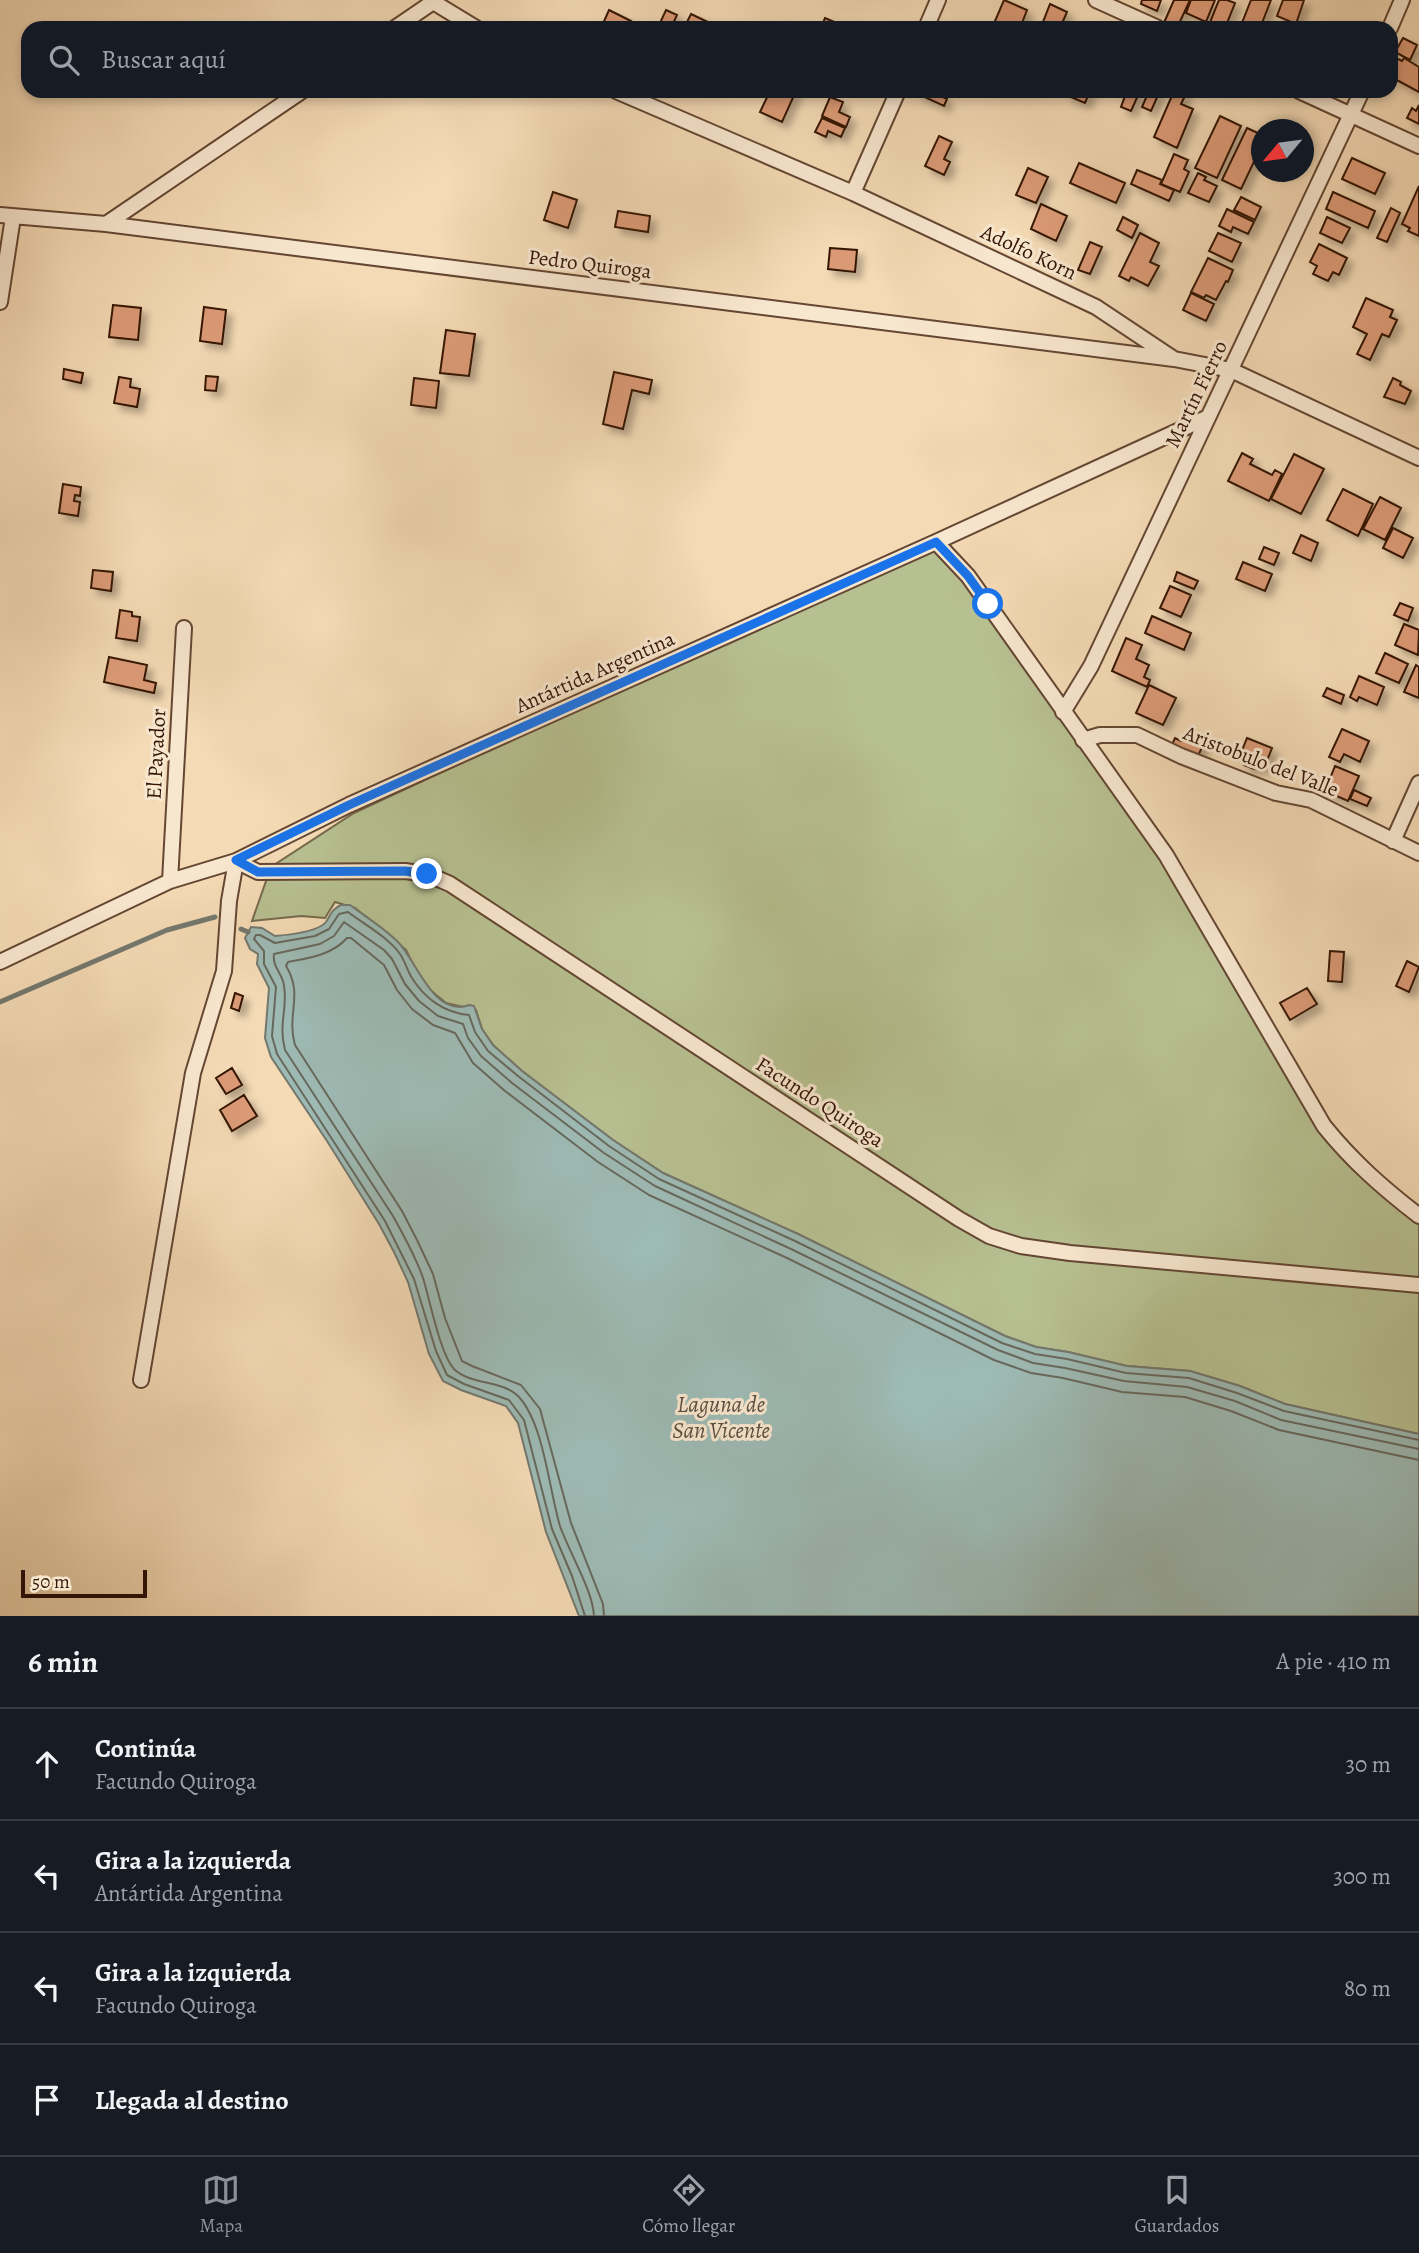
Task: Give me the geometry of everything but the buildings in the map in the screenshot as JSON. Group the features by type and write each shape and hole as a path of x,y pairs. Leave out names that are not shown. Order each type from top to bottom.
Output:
{"street":[{"path":"929,21 938,0"},
{"path":"1096,0 1142,21"},
{"path":"1393,21 1402,0"},
{"path":"405,21 433,1 465,21"},
{"path":"106,224 292,98"},
{"name":"Adolfo Korn","path":"632,98 853,193 1096,307 1174,359 1231,370 1419,458"},
{"path":"853,193 895,98"},
{"path":"1315,98 1419,146"},
{"name":"Martín Fierro","path":"1063,712 1091,666 1359,98"},
{"path":"0,303 6,216"},
{"name":"Pedro Quiroga","path":"6,216 106,224 1174,359"},
{"name":"Antártida Argentina","path":"0,962 170,881 236,860 349,805 1206,418"},
{"path":"936,542 968,576 1166,855 1324,1126 1350,1158 1419,1216"},
{"name":"El Payador","path":"170,881 184,628"},
{"name":"Aristobulo del Valle","path":"1083,740 1100,735 1137,734 1181,756 1276,793 1311,800 1419,853"},
{"path":"1393,841 1419,783"},
{"path":"141,1380 193,1073 224,971 229,901 236,860"},
{"name":"Facundo Quiroga","path":"236,860 258,872 405,871 427,874 450,884 947,1212 989,1236 1021,1246 1070,1253 1419,1285"}],"green space":[{"path":"936,542 1112,778 1324,1126 1419,1216 1419,1434 1285,1404 1240,1386 1190,1371 1127,1366 1036,1347 1005,1336 798,1234 663,1173 613,1140 522,1071 493,1045 482,1029 476,1010 470,1005 463,1007 446,1003 429,989 418,975 406,950 355,908 335,902 325,918 301,916 252,921 271,867 354,813"}],"water":[{"name":"Laguna de San Vicente","path":"341,905 350,905 393,937 436,996 457,1007 474,1006 482,1029 493,1045 522,1071 613,1140 663,1173 798,1234 1005,1336 1036,1347 1127,1366 1190,1371 1240,1386 1285,1404 1419,1434 1419,1616 579,1616 546,1532 518,1423 506,1406 443,1381 429,1354 408,1282 394,1252 327,1141 271,1057 265,1038 269,988 257,964 258,954 250,949 245,938 251,927 262,928 275,936 316,928 326,922"}],"waterway":[{"path":"0,1002 167,930 215,917"},
{"path":"241,929 248,932"}],"route":[{"path":"427,874 405,871 258,872 236,860 349,805 936,542 968,576 988,604"}]}
